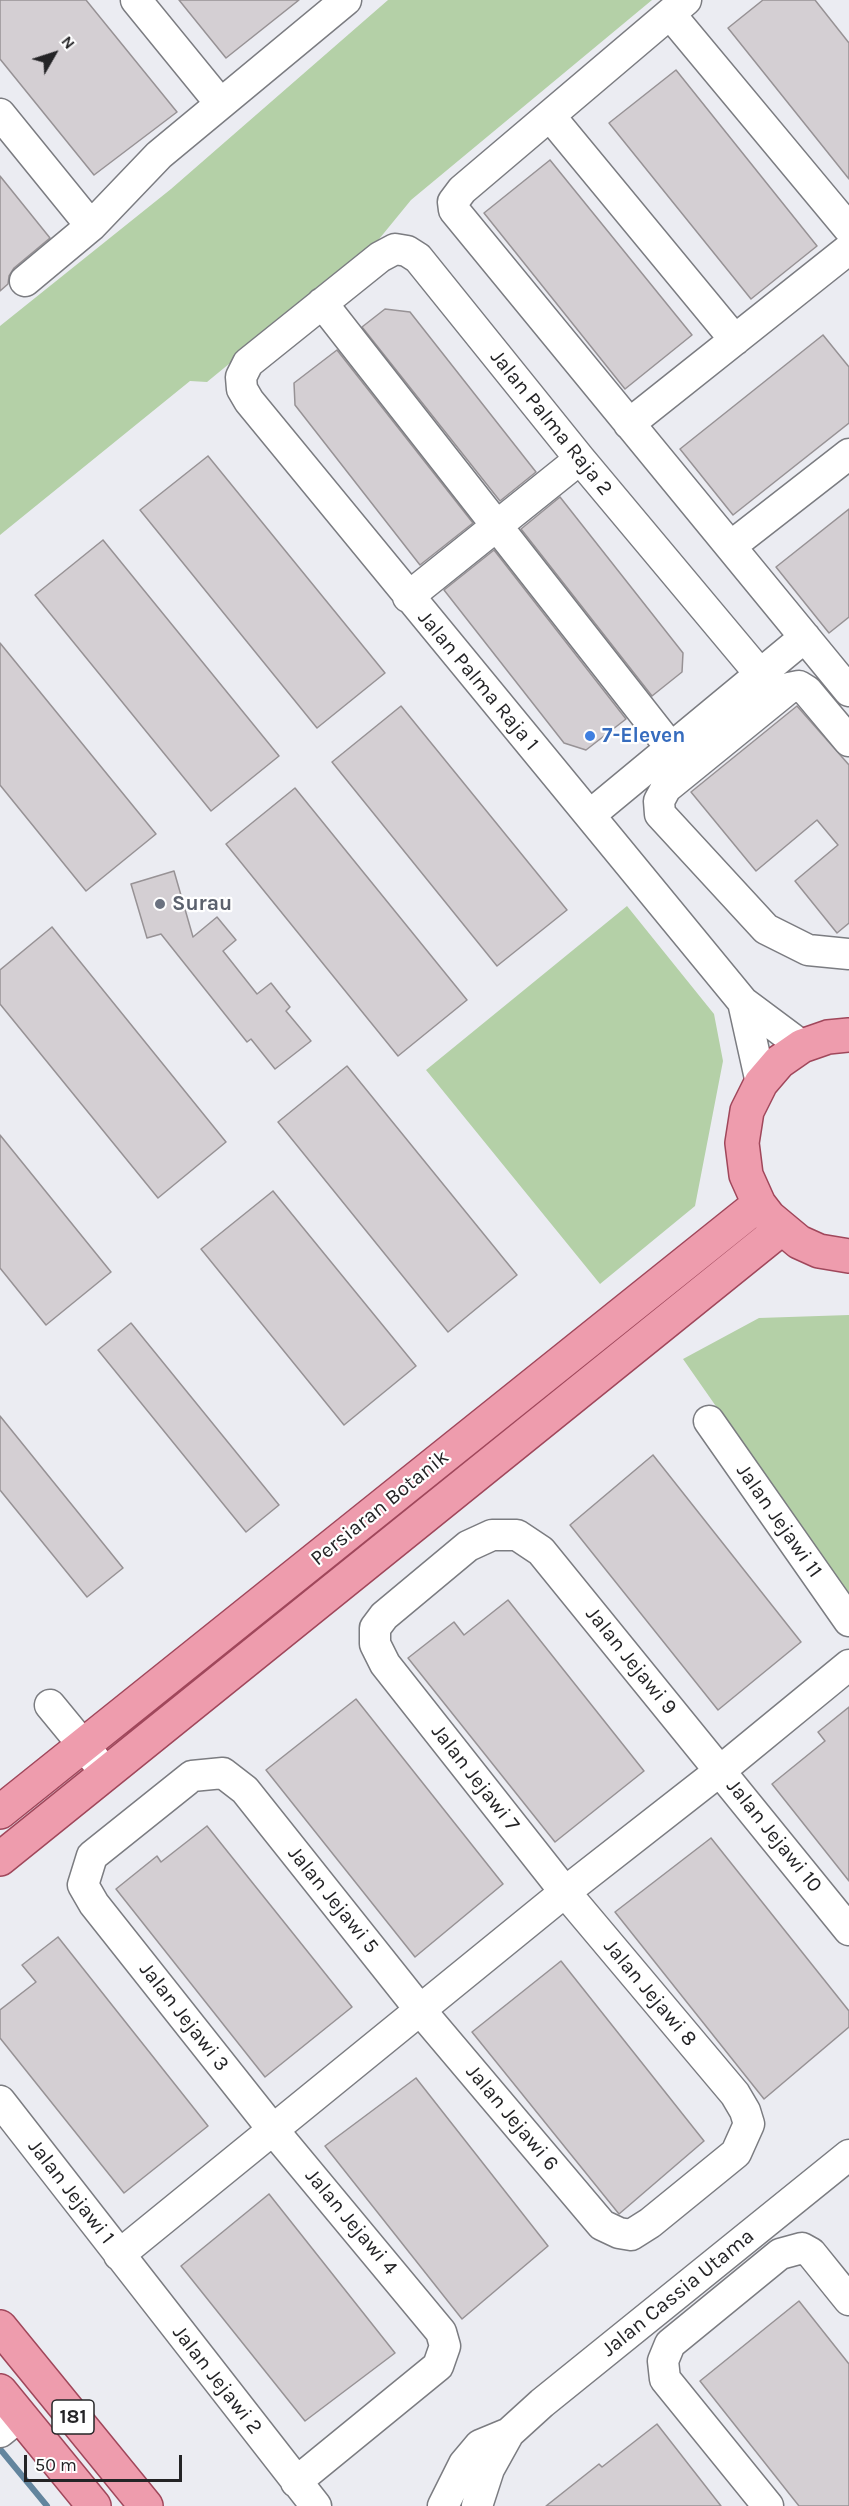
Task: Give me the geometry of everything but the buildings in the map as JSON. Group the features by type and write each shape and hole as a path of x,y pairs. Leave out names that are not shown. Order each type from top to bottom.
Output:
{"main road":[{"path":"849,1035 828,1037 802,1046 779,1062 761,1083 747,1111 742,1143 746,1175 759,1204 781,1229 799,1242 819,1251 849,1256"},
{"name":"Persiaran Botanik","path":"0,1812 759,1204"},
{"path":"0,1858 781,1229"},
{"name":"181","path":"0,2327 146,2506"},
{"name":"181","path":"5,2407 94,2506"}],"street":[{"path":"136,0 220,104"},
{"path":"25,280 91,226 159,155 346,0"},
{"path":"849,229 678,7 462,190 453,202 454,210 805,637 839,659 849,692"},
{"path":"0,114 91,226"},
{"path":"550,116 735,340"},
{"name":"Jalan Palma Raja 2","path":"322,303 380,257 395,249 407,251 418,258 580,459 760,674"},
{"path":"629,424 849,249"},
{"path":"322,303 495,526 692,743"},
{"name":"Jalan Palma Raja 1","path":"322,303 248,363 241,377 242,389 408,597 743,1002 761,1083"},
{"path":"731,546 849,454"},
{"path":"408,597 580,459"},
{"path":"805,637 760,674 692,743 659,801 660,814 766,929 808,950 849,954"},
{"path":"590,815 692,743 789,688 799,686 807,691 849,741"},
{"path":"743,1002 802,1046"},
{"name":"Jalan Jejawi 11","path":"709,1421 849,1621"},
{"name":"Jalan Jejawi 9","path":"385,1664 375,1644 375,1628 384,1616 468,1546 492,1535 517,1535 541,1551 721,1770"},
{"name":"Jalan Jejawi 7","path":"385,1664 565,1892"},
{"path":"119,2255 565,1892 721,1770 849,1665"},
{"path":"50,1705 106,1773"},
{"name":"Jalan Jejawi 10","path":"721,1770 849,1930"},
{"name":"Jalan Jejawi 5","path":"94,1904 83,1885 92,1856 192,1776 222,1773 245,1790 421,2011"},
{"name":"Jalan Jejawi 8","path":"565,1892 735,2094 745,2110 749,2124 736,2153 651,2223 631,2235 619,2233 602,2225"},
{"name":"Jalan Jejawi 3","path":"94,1904 274,2131"},
{"name":"Jalan Jejawi 6","path":"421,2011 602,2225"},
{"name":"Jalan Jejawi 1","path":"0,2101 119,2255"},
{"name":"Jalan Jejawi 4","path":"274,2131 428,2314 441,2332 445,2346 438,2366 296,2482"},
{"name":"Jalan Cassia Utama","path":"477,2506 489,2469 509,2433 542,2403 849,2155"},
{"path":"768,2506 665,2379 663,2361 670,2344 780,2254 802,2248 812,2253 849,2300"},
{"name":"Jalan Jejawi 2","path":"119,2255 316,2506"},
{"name":"Jalan Cassia Utama","path":"443,2506 464,2464 480,2445 509,2433"}],"green space":[{"path":"388,0 652,0 411,200 375,244 207,382 190,381 0,535 0,326 171,189"},
{"path":"627,906 714,1014 723,1061 695,1206 600,1284 426,1070"},
{"path":"849,1315 849,1597 683,1359 759,1318"}],"waterway":[{"path":"0,2449 47,2506"}],"place":[{"name":"7-Eleven","path":"590,736"},
{"name":"Surau","path":"160,904"}]}
